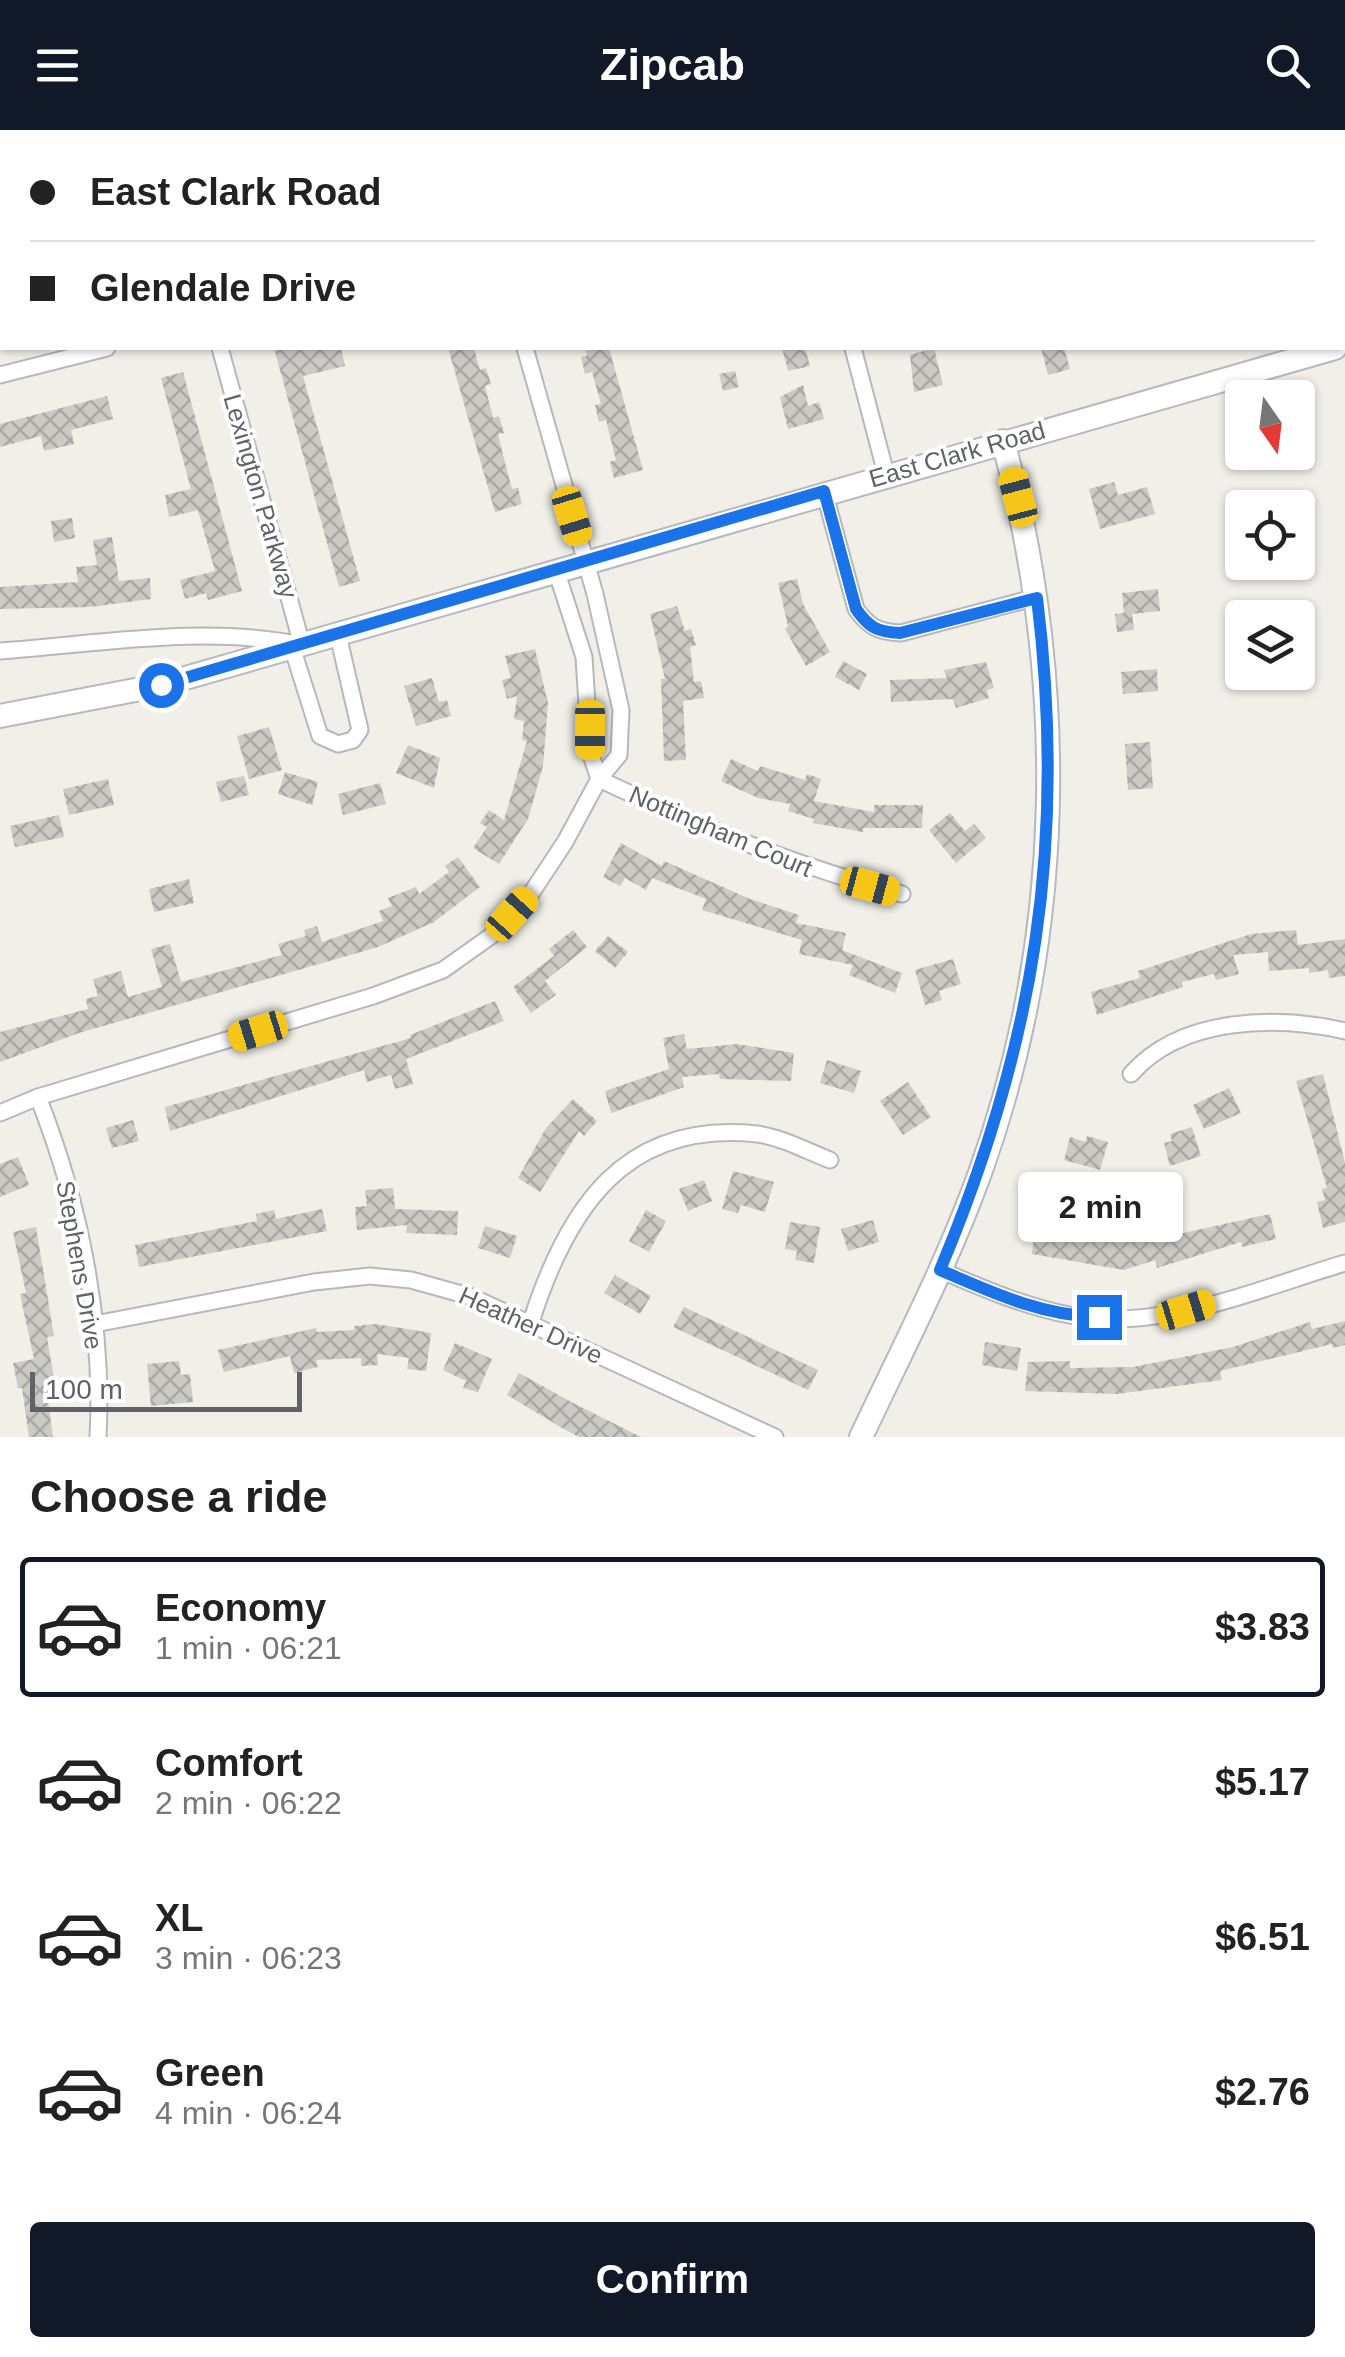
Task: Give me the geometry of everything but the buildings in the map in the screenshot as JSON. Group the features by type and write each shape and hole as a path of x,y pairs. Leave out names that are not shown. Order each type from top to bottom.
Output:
{"main road":[{"name":"East Clark Road","path":"0,716 161,685 824,491 1328,350"},
{"path":"861,1437 940,1270 998,1116 1036,953 1050,735 1026,529 1002,441"}],"street":[{"path":"0,376 100,350"},
{"name":"Lexington Parkway","path":"221,350 320,736 338,744 353,740 360,720 338,635"},
{"path":"0,1113 38,1097 373,996 444,970 491,936 532,892 599,778 619,755 622,710 586,562 526,350"},
{"path":"853,350 886,474"},
{"path":"824,491 856,609 867,625 882,632 900,633 1037,598"},
{"path":"556,570 584,658 590,752 599,778"},
{"path":"0,651 216,636 265,637 297,646"},
{"name":"Nottingham Court","path":"599,778 686,820 808,870 902,894"},
{"path":"1131,1074 1147,1056 1236,1024 1284,1019 1345,1031"},
{"name":"Stephens Drive","path":"38,1097 59,1150 95,1324 98,1437"},
{"path":"531,1322 547,1274 581,1209 613,1172 650,1147 699,1133 760,1134 830,1160"},
{"path":"940,1270 1008,1300 1073,1316 1125,1317 1186,1310 1345,1263"},
{"name":"Heather Drive","path":"95,1324 314,1282 370,1276 443,1286 531,1322 775,1437"}],"route":[{"path":"161,685 824,491 856,609 867,625 882,632 900,633 1037,598 1050,735 1048,815 1036,953 1016,1055 998,1116 979,1175 940,1270 1008,1300 1073,1316 1099,1317"}]}
